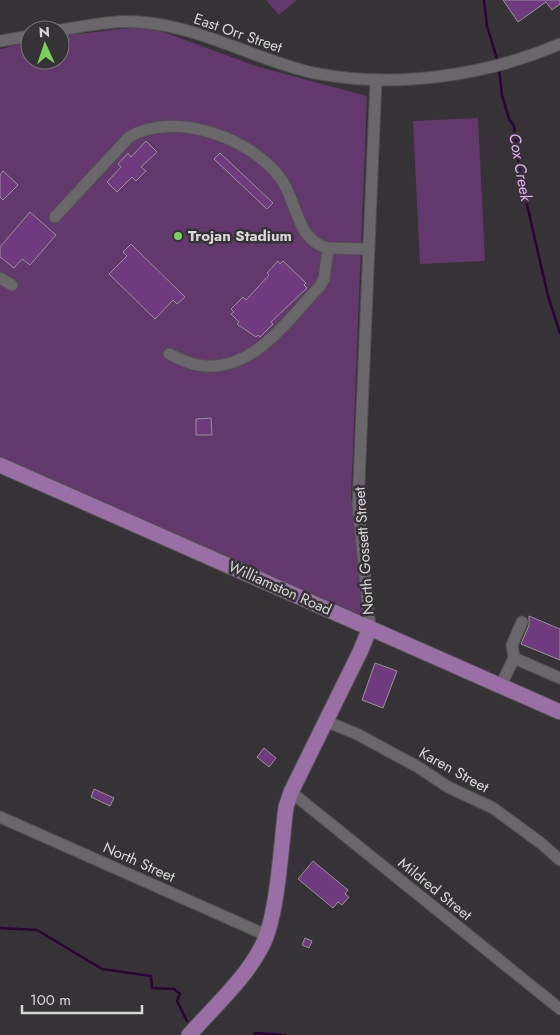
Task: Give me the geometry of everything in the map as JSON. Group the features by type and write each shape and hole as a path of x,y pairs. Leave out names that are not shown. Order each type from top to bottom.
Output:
{"main road":[{"name":"Williamston Road","path":"0,465 560,712"},
{"name":"North Gossett Street","path":"189,1035 252,963 266,935 272,910 286,807 291,792 370,628"}],"street":[{"name":"East Orr Street","path":"70,28 108,22 138,22 162,25 193,33 272,61 314,72 376,80 444,76 476,70 527,58 560,44"},
{"path":"0,41 20,38"},
{"name":"North Gossett Street","path":"370,628 358,505 367,249 376,80"},
{"path":"55,217 129,137 140,130 158,128 195,129 228,139 263,159 289,191 304,231 312,242 328,248 367,249"},
{"path":"169,354 197,365 208,366 223,365 254,353 320,286 324,279 328,248"},
{"path":"0,278 12,285"},
{"path":"501,686 514,658 512,645 522,622"},
{"path":"514,658 560,678"},
{"name":"Karen Street","path":"325,720 366,739 418,767 448,786 493,808 542,844 560,860"},
{"name":"Mildred Street","path":"291,792 560,1009"},
{"name":"North Street","path":"0,817 266,935"}],"shaded area":[{"path":"266,0 297,0 279,15"},
{"path":"147,26 259,67 367,96 351,498 370,628 0,465 0,49 20,44 20,70 70,70 70,35"},
{"path":"478,118 485,261 420,264 413,121"}],"building":[{"path":"503,0 560,0 560,4 552,10 546,2 518,22"},
{"path":"146,141 157,152 141,167 146,171 136,181 132,177 117,192 107,182 121,167 118,164 128,153 131,157"},
{"path":"220,153 273,203 267,209 214,159"},
{"path":"3,171 18,185 3,200 0,197 0,175"},
{"path":"30,212 56,235 30,265 22,259 14,268 0,257 0,247"},
{"path":"131,244 185,297 177,304 173,300 155,319 109,274 127,256 123,252"},
{"path":"278,261 280,264 283,261 306,283 304,285 307,288 271,322 273,324 260,337 258,335 256,337 237,324 239,322 231,314 234,312 231,309 243,297 246,300 269,275 267,273"},
{"path":"211,418 212,435 196,435 196,419"},
{"path":"529,616 560,629 560,660 521,644 529,625"},
{"path":"375,663 397,671 383,708 362,700"},
{"path":"264,748 276,758 269,767 257,757"},
{"path":"94,789 114,798 110,806 91,797"},
{"path":"313,861 348,890 345,894 349,897 342,905 338,902 333,908 298,879"},
{"path":"305,938 312,941 309,948 302,945"}],"waterway":[{"name":"Cox Creek","path":"484,0 487,26 498,62"},
{"name":"Cox Creek","path":"499,69 502,95 509,119 514,126 520,174 548,296 560,333"},
{"path":"0,928 37,930 102,969 151,976 152,988 174,989 180,994 177,1001 187,1021"},
{"path":"254,1035 255,1033 285,1035"}],"place":[{"name":"Trojan Stadium","path":"178,236"}]}
